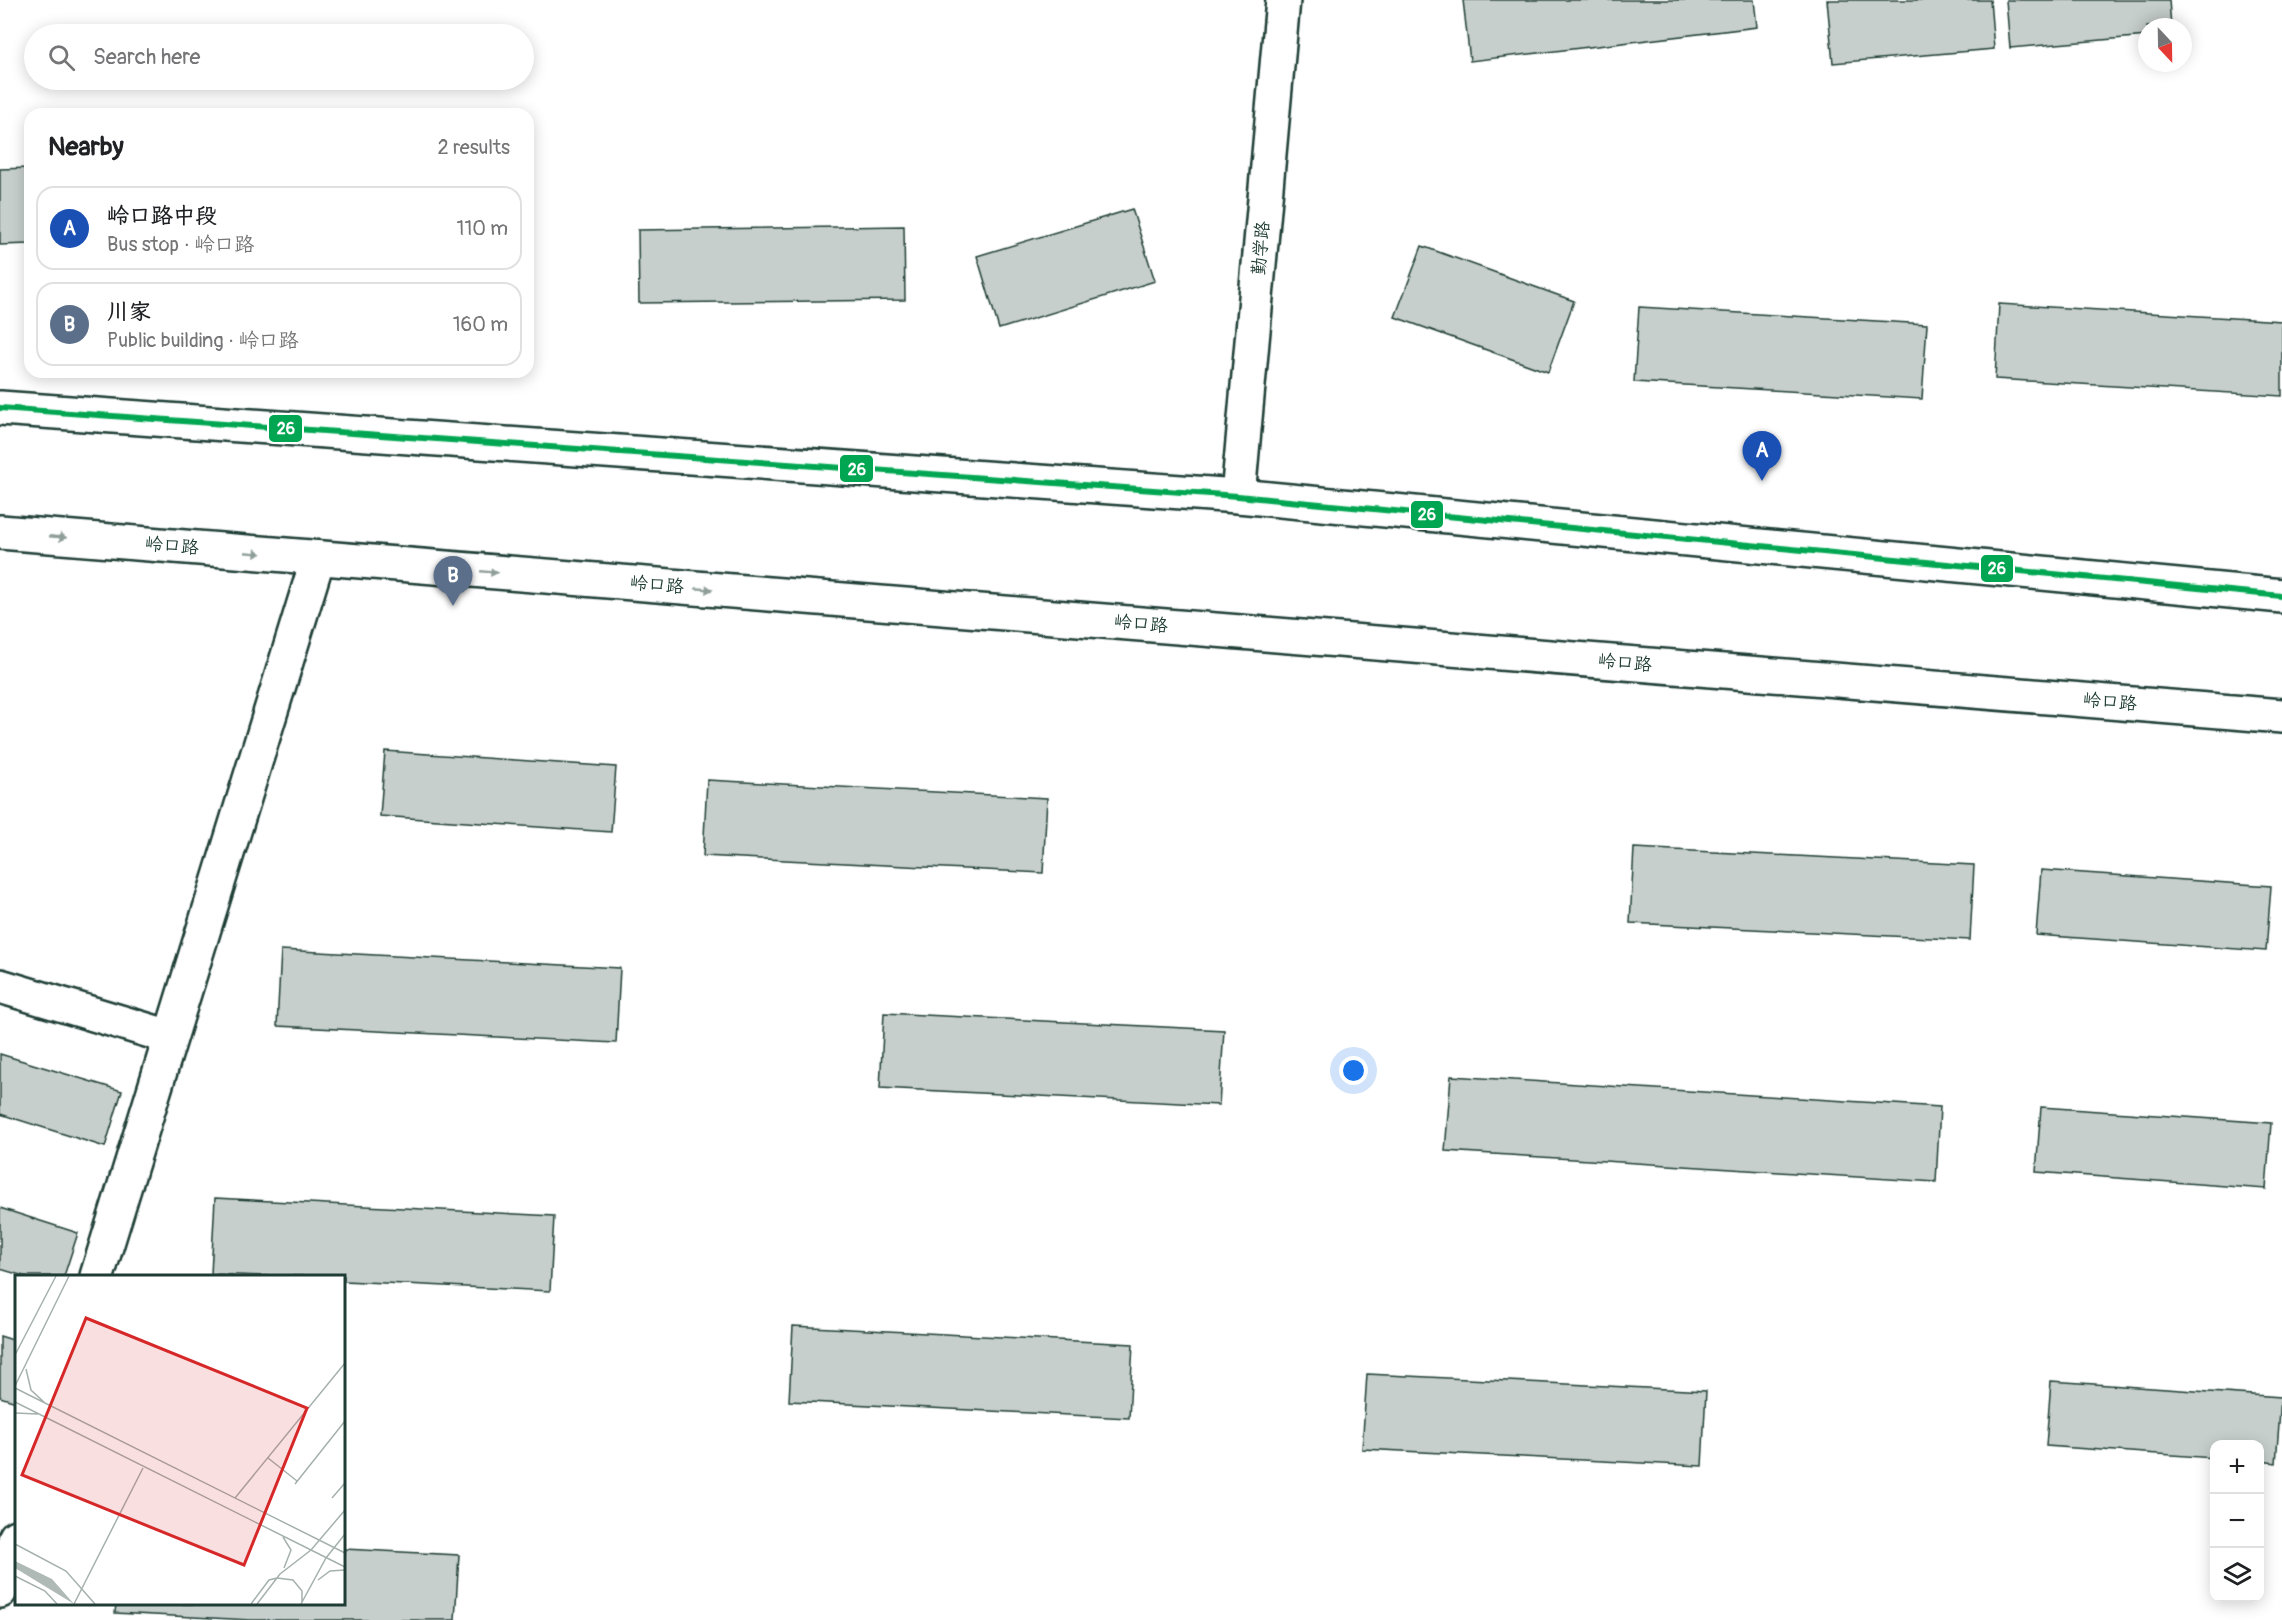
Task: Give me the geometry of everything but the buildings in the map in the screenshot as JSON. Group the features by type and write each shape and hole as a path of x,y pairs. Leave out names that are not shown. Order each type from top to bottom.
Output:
{"street":[{"name":"勤学路","path":"1238,496 1283,0"},
{"path":"0,408 1238,496 2282,596"},
{"name":"岭口路","path":"0,532 2282,716"},
{"path":"97,1275 318,558"},
{"path":"0,986 170,1037"},
{"path":"0,1591 15,1540"}],"transit line":[{"name":"26","path":"0,408 1238,496 2282,596"}],"place":[{"name":"岭口路中段","path":"1762,481"},
{"name":"川家","path":"453,606"}]}
